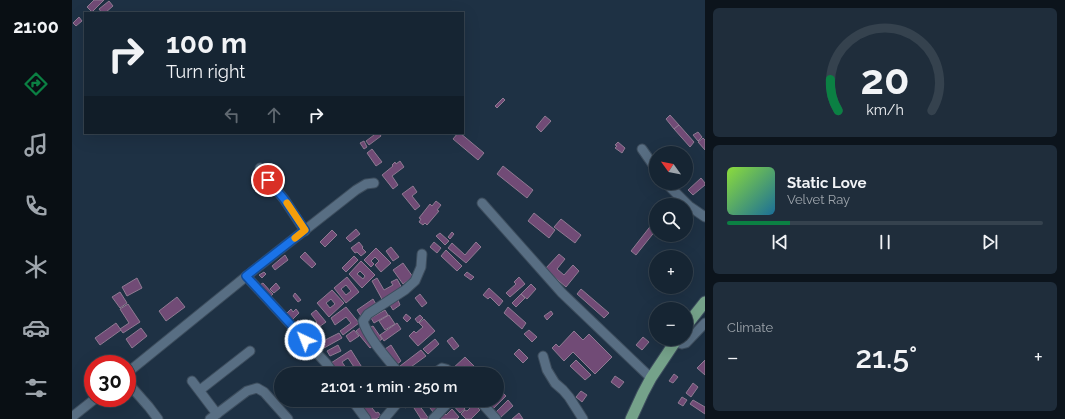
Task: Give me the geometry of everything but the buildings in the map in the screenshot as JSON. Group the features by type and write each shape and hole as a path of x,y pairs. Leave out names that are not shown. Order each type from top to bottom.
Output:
{"main road":[{"path":"693,317 705,302"},
{"path":"631,419 651,378 672,346"}],"street":[{"path":"642,148 649,158"},
{"path":"260,168 284,199 305,230"},
{"path":"136,366 246,276 356,190 366,184 374,183"},
{"path":"673,190 689,206 705,216"},
{"path":"482,203 562,293 651,378"},
{"path":"394,367 365,329 363,321 368,314 405,290 415,281 421,267 422,254"},
{"path":"246,276 329,367"},
{"path":"693,336 705,323"},
{"path":"200,390 250,351"},
{"path":"543,356 547,370 555,383 569,397 583,419"},
{"path":"192,381 200,390 213,416 247,391 257,388 264,392 288,419"},
{"path":"136,392 150,407 158,419"},
{"path":"72,417 85,407"},
{"path":"357,407 366,419"},
{"path":"384,419 394,407"},
{"path":"432,419 444,407"},
{"path":"485,407 496,419"}],"slow traffic":[{"path":"287,203 305,230 295,238"}],"route":[{"path":"268,180 284,199 305,230 246,276 305,340"}]}
